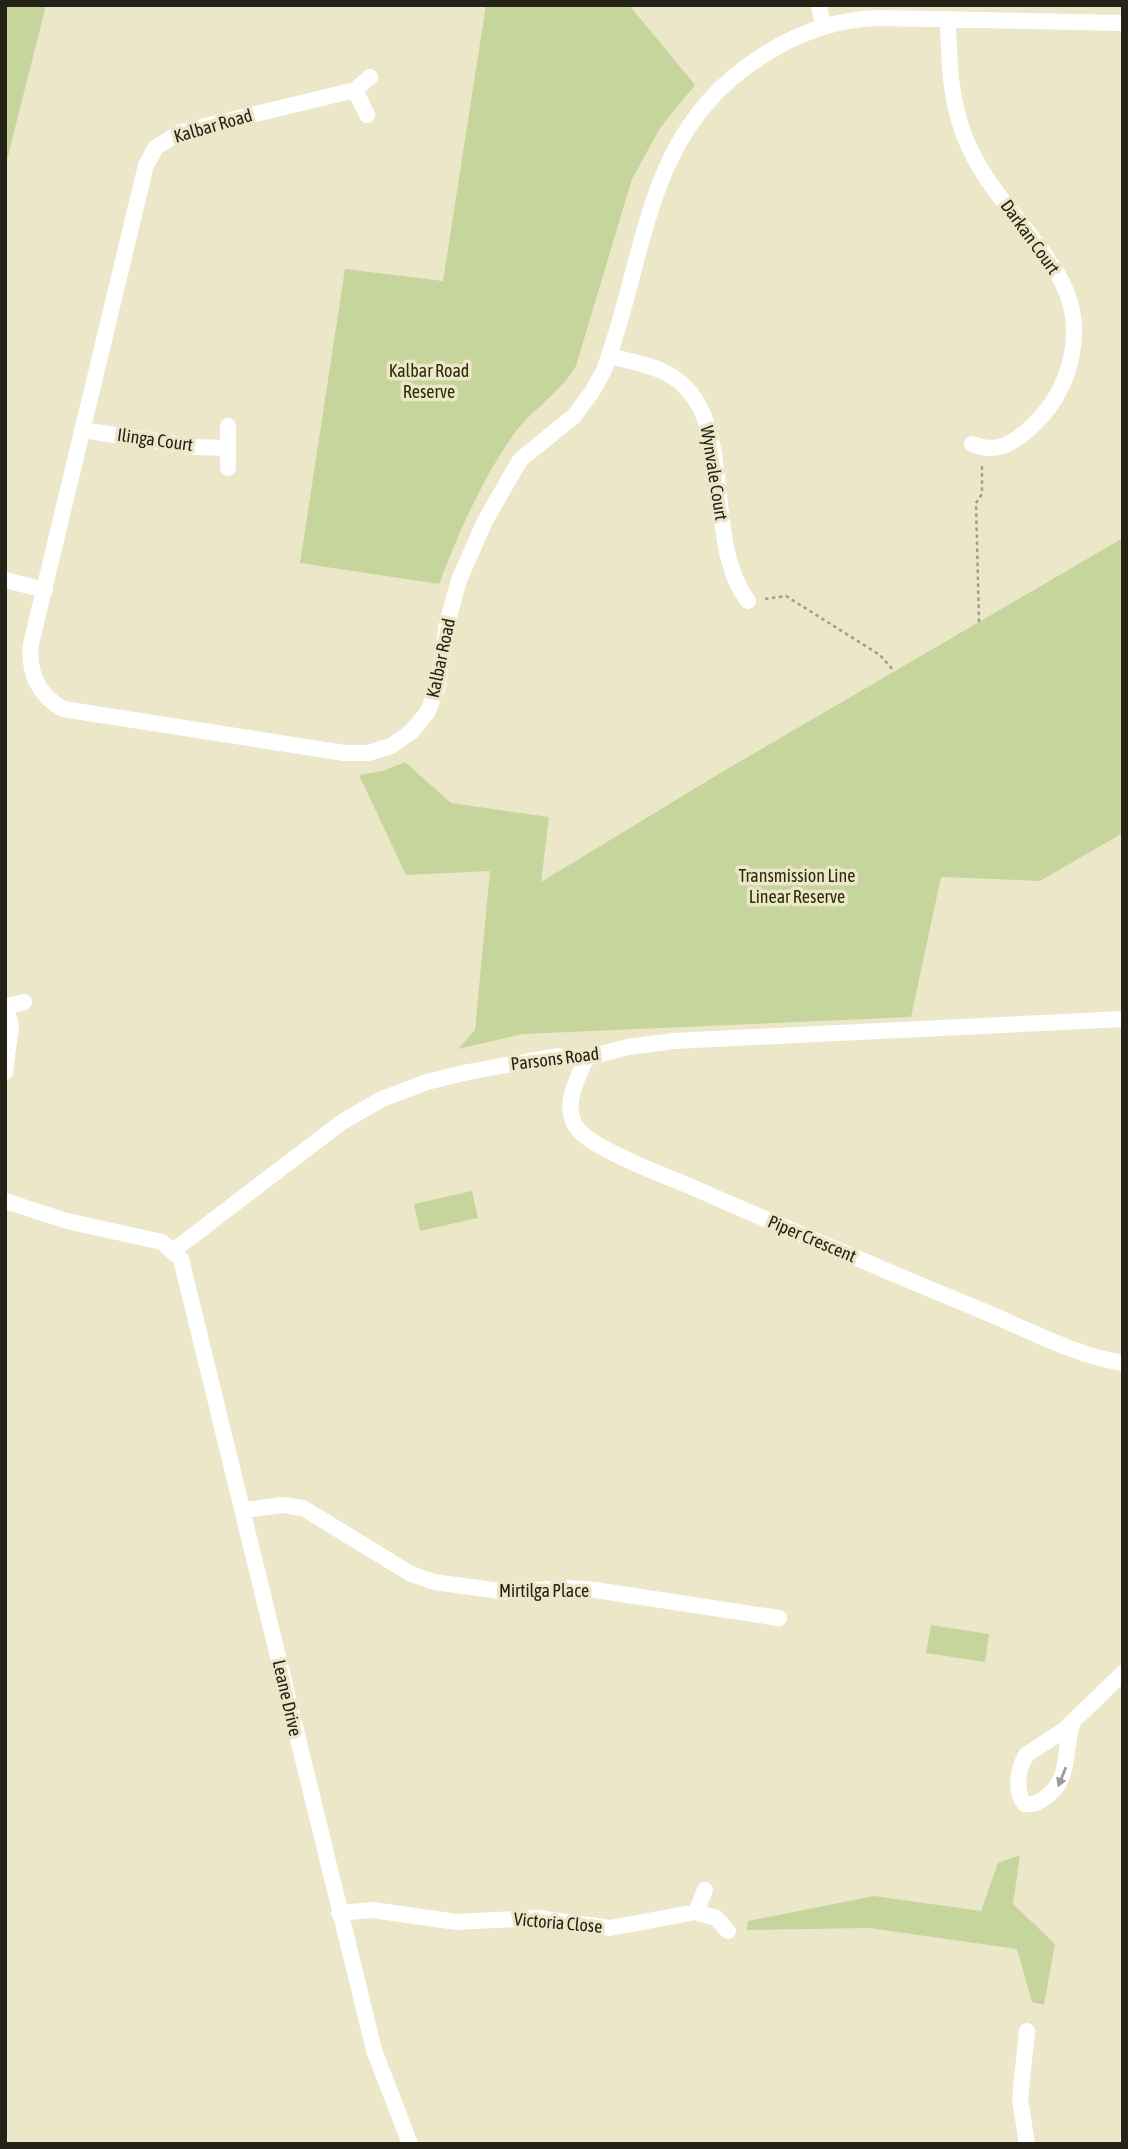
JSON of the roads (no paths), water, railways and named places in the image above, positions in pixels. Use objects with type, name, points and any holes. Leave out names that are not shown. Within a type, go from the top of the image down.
[{"type":"street","points":[[819,5],[823,26]]},
{"type":"street","name":"Kalbar Road","points":[[355,90],[181,132],[156,148],[143,174],[31,644],[31,666],[39,688],[63,709],[337,752],[368,753],[391,746],[420,723],[433,701],[452,602],[466,561],[485,521],[520,460],[584,404],[609,356],[665,166],[686,126],[716,92],[749,64],[788,41],[847,13],[948,19],[1123,23]]},
{"type":"street","name":"Darkan Court","points":[[948,19],[951,84],[966,141],[984,175],[1057,274],[1068,298],[1073,325],[1071,366],[1062,388],[1048,410],[1007,446],[990,449],[972,443]]},
{"type":"street","points":[[367,115],[355,90],[370,77]]},
{"type":"street","name":"Wynvale Court","points":[[609,356],[667,373],[685,385],[698,402],[708,426],[729,566],[748,601]]},
{"type":"street","points":[[228,426],[228,468]]},
{"type":"street","name":"Ilinga Court","points":[[82,430],[195,447],[228,448]]},
{"type":"street","points":[[5,580],[45,590]]},
{"type":"street","points":[[5,1072],[11,1025],[5,1007],[24,1002]]},
{"type":"street","name":"Parsons Road","points":[[174,1250],[342,1122],[382,1099],[427,1082],[468,1072],[557,1056],[586,1058],[628,1047],[693,1040],[1123,1019]]},
{"type":"street","name":"Piper Crescent","points":[[586,1058],[571,1096],[570,1110],[578,1129],[590,1139],[806,1237],[1073,1349],[1123,1363]]},
{"type":"street","points":[[5,1201],[94,1228],[162,1242],[174,1250]]},
{"type":"street","name":"Leane Drive","points":[[174,1250],[184,1266],[377,2060],[410,2144]]},
{"type":"street","name":"Mirtilga Place","points":[[244,1510],[284,1505],[303,1508],[411,1574],[447,1585],[508,1592],[587,1589],[779,1618]]},
{"type":"street","points":[[1074,1720],[1062,1781],[1039,1802],[1025,1804],[1020,1797],[1018,1785],[1026,1755],[1074,1720],[1123,1674]]},
{"type":"street","points":[[705,1890],[696,1912],[716,1918],[727,1931]]},
{"type":"street","name":"Victoria Close","points":[[340,1913],[363,1910],[457,1922],[537,1918],[610,1928],[696,1912]]},
{"type":"street","points":[[1027,2031],[1020,2099],[1027,2144]]},
{"type":"park label","name":"Kalbar Road Reserve","points":[[429,381]]},
{"type":"park label","name":"Transmission Line Linear Reserve","points":[[797,886]]}]
